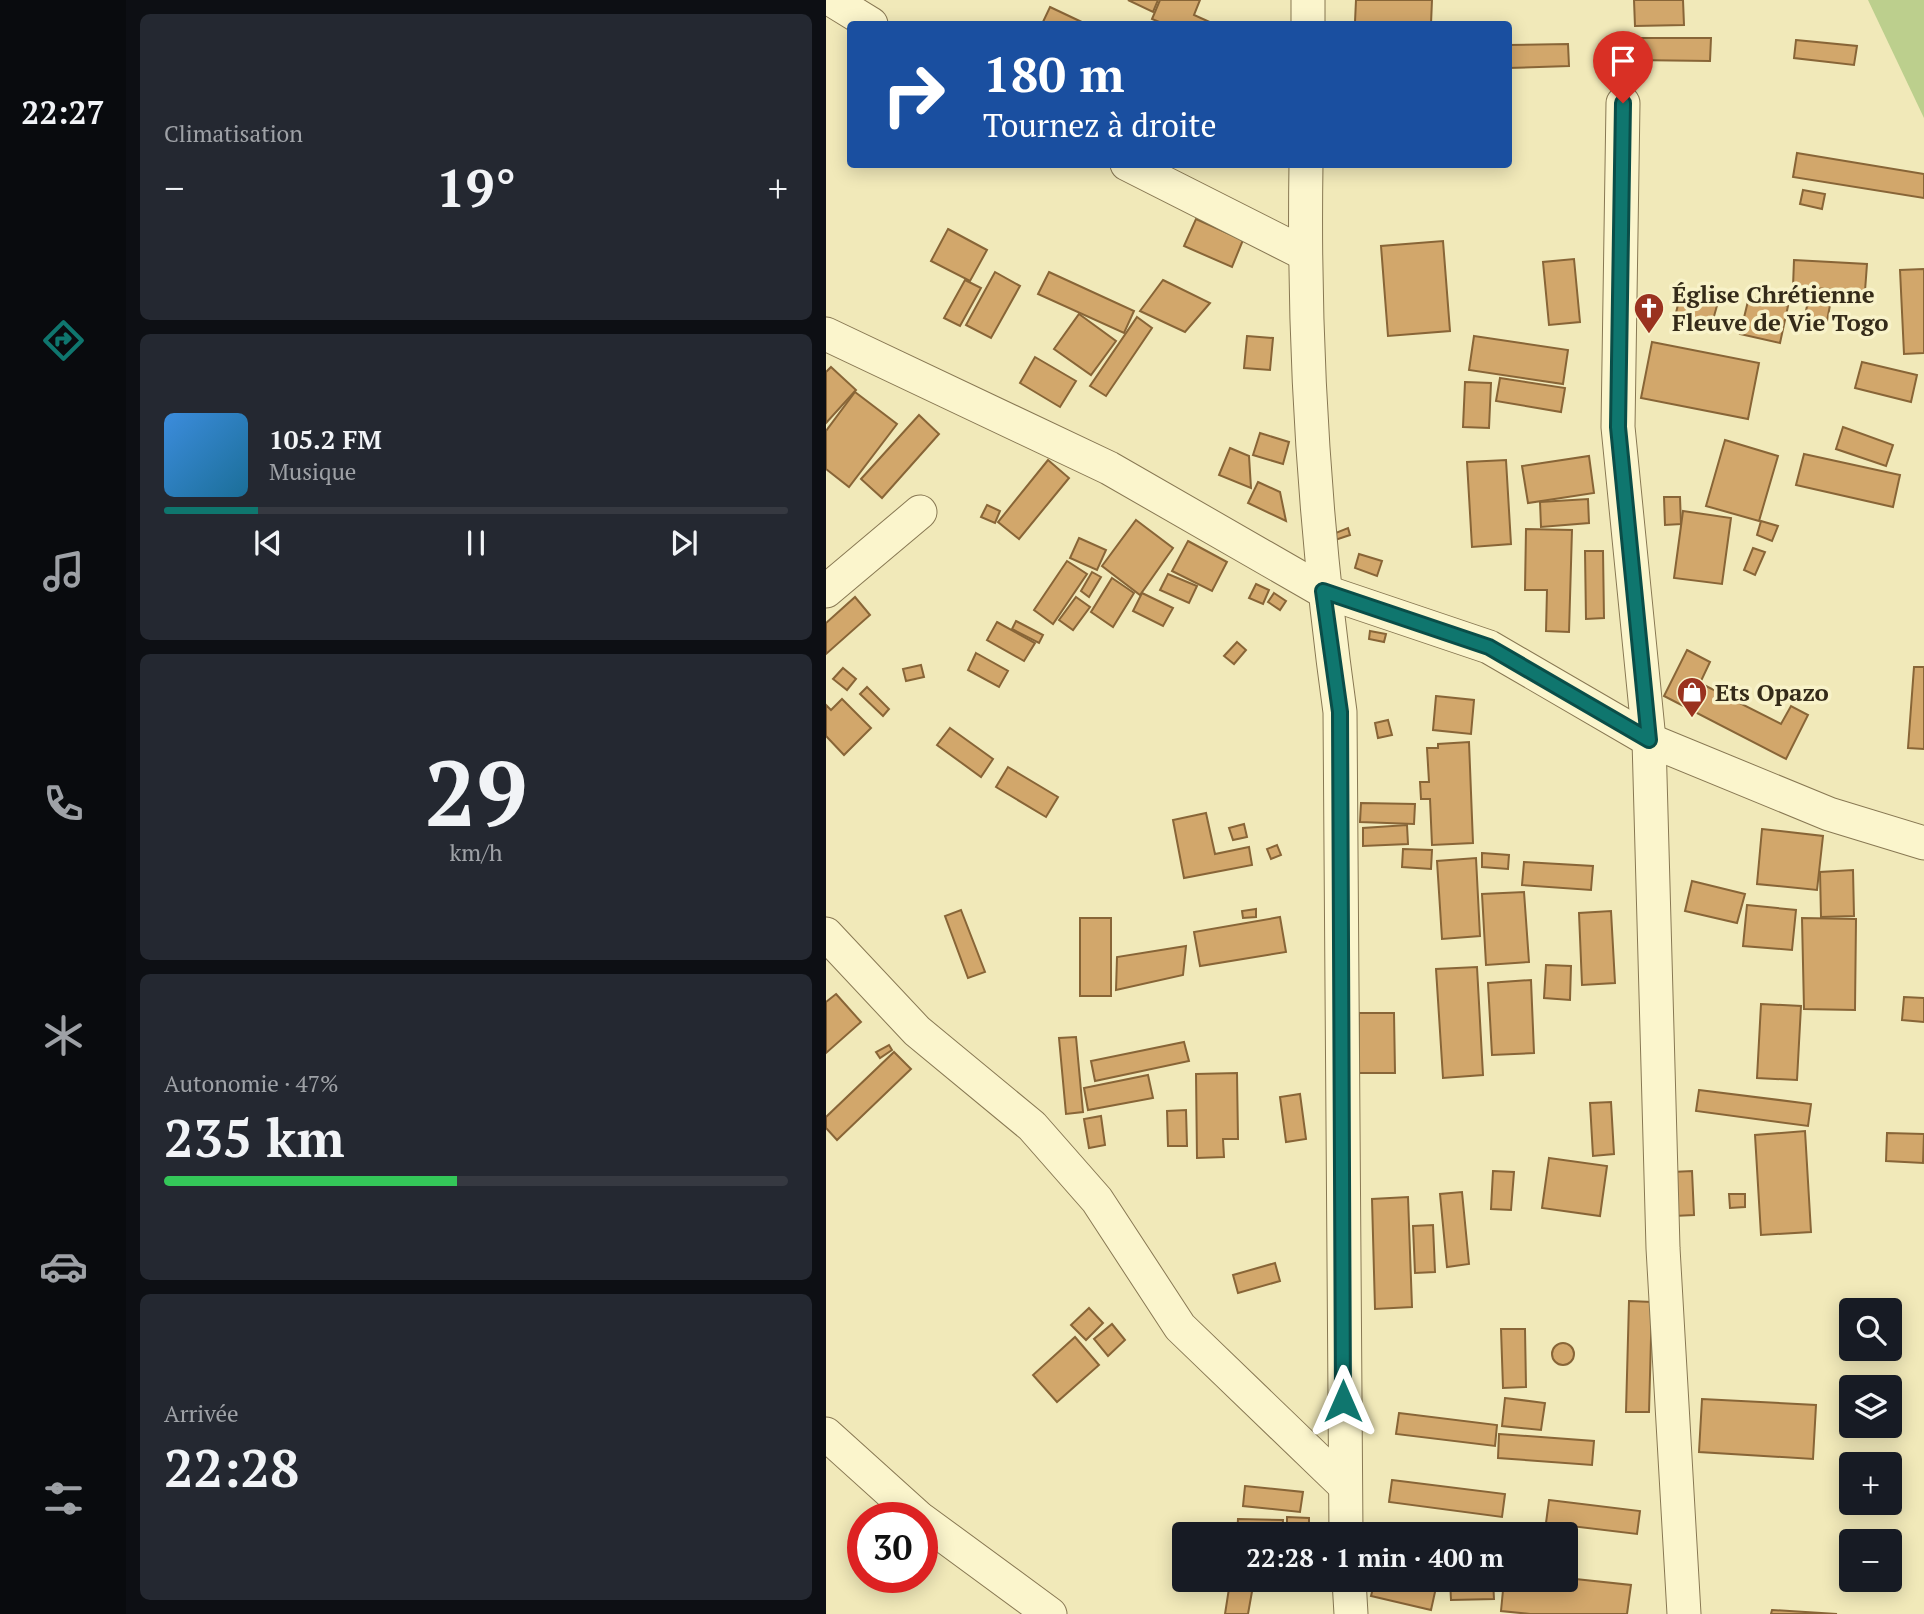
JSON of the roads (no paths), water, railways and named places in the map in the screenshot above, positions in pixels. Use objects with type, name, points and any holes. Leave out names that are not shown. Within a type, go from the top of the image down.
[{"type":"street","points":[[832,0],[865,21]]},
{"type":"street","points":[[1308,0],[1308,21]]},
{"type":"street","points":[[1623,103],[1618,427],[1649,740],[1663,1248],[1684,1614]]},
{"type":"street","points":[[1135,168],[1305,254]]},
{"type":"street","points":[[1306,168],[1305,254],[1323,591],[1340,712],[1345,1522]]},
{"type":"street","points":[[826,334],[1110,468],[1323,591],[1489,647],[1649,740],[1829,814],[1924,843]]},
{"type":"street","points":[[826,591],[920,512]]},
{"type":"street","points":[[826,934],[917,1031],[1032,1126],[1097,1200],[1180,1327],[1343,1484]]},
{"type":"street","points":[[826,1434],[901,1502]]},
{"type":"street","points":[[938,1532],[1050,1614]]},
{"type":"street","points":[[1349,1592],[1350,1614]]},
{"type":"place","name":"Église Chrétienne Fleuve de Vie Togo","points":[[1649,335]]},
{"type":"place","name":"Ets Opazo","points":[[1692,719]]}]
